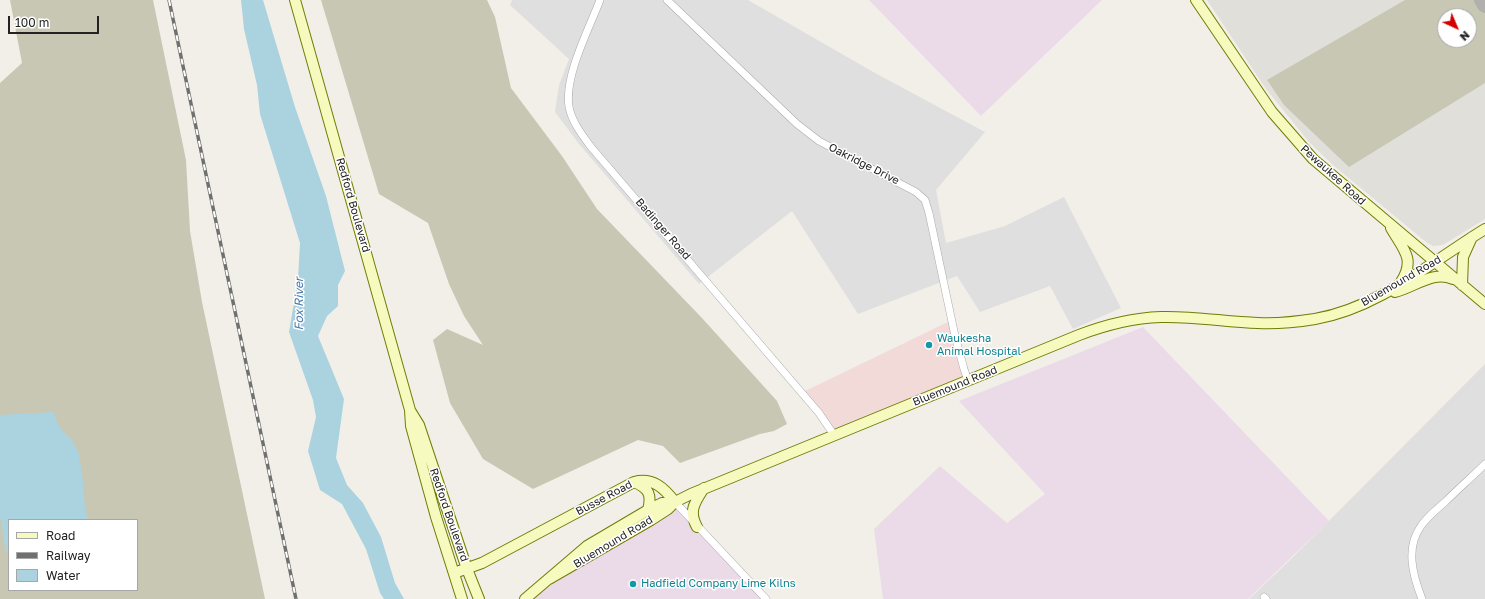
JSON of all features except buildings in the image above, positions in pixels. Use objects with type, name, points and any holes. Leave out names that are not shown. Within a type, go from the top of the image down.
[{"type":"main road","name":"Redford Boulevard","points":[[295,0],[410,410],[411,426],[436,518],[462,599]]},
{"type":"main road","name":"Pewaukee Road","points":[[1196,0],[1272,112],[1313,159],[1485,304]]},
{"type":"main road","points":[[1388,223],[1409,263],[1407,272],[1400,284]]},
{"type":"main road","name":"Bluemound Road","points":[[525,599],[587,546],[662,503],[675,502],[704,488],[968,381],[1079,334],[1116,323],[1165,317],[1256,323],[1290,322],[1316,319],[1363,304],[1383,294],[1485,229]]},
{"type":"main road","points":[[1383,294],[1397,291],[1434,276],[1445,276],[1461,283],[1463,257],[1472,237]]},
{"type":"main road","name":"Redford Boulevard","points":[[410,410],[419,425],[467,569],[479,599]]},
{"type":"main road","name":"Busse Road","points":[[454,573],[482,563],[634,482],[645,480],[656,483],[675,502]]},
{"type":"main road","points":[[634,482],[641,485],[647,491],[650,501],[648,510]]},
{"type":"main road","points":[[698,527],[693,519],[692,512],[694,505],[704,488]]},
{"type":"main road","name":"Bluemound Road","points":[[550,579],[668,510],[675,502]]},
{"type":"street","name":"Badinger Road","points":[[600,0],[572,75],[568,101],[574,123],[581,134],[819,413],[834,435]]},
{"type":"street","name":"Oakridge Drive","points":[[668,0],[797,124],[813,137],[907,186],[923,197],[927,204],[955,336],[968,381]]},
{"type":"street","points":[[1422,599],[1413,571],[1412,557],[1414,539],[1421,526],[1428,518],[1485,464]]},
{"type":"street","name":"Busse Road","points":[[675,502],[766,599]]},
{"type":"shaded area","points":[[10,0],[153,0],[186,160],[190,231],[202,302],[265,599],[0,599],[0,83],[22,63]]},
{"type":"shaded area","points":[[321,0],[487,0],[495,17],[511,88],[562,156],[597,209],[702,318],[777,401],[787,424],[774,431],[760,434],[680,463],[663,446],[638,440],[533,489],[483,459],[450,403],[433,340],[447,329],[483,345],[464,316],[449,284],[428,223],[379,194]]},
{"type":"shaded area","points":[[512,0],[748,0],[875,73],[985,132],[936,190],[946,243],[1005,226],[1064,197],[1121,308],[1073,329],[1050,286],[980,312],[957,276],[858,314],[792,211],[699,284],[579,144],[555,112],[559,85],[569,59],[510,5]]},
{"type":"shaded area","points":[[869,0],[1102,0],[981,116]]},
{"type":"shaded area","points":[[1207,0],[1485,0],[1485,219],[1443,245],[1433,246],[1426,242],[1333,165],[1310,143],[1266,89]]},
{"type":"shaded area","points":[[1405,0],[1485,0],[1485,83],[1349,167],[1284,105],[1267,80]]},
{"type":"shaded area","points":[[952,320],[968,381],[834,435],[801,393]]},
{"type":"shaded area","points":[[1143,327],[1329,521],[1248,599],[883,599],[874,529],[940,466],[1007,523],[1045,494],[959,401]]},
{"type":"shaded area","points":[[1485,364],[1485,599],[1249,599],[1290,560]]},
{"type":"shaded area","points":[[675,502],[766,599],[525,599]]},
{"type":"water","name":"Fox River","points":[[241,0],[263,0],[295,107],[326,196],[345,271],[338,285],[338,306],[327,316],[318,336],[344,399],[336,458],[347,485],[363,503],[381,537],[395,583],[404,599],[384,599],[380,593],[366,549],[342,504],[320,490],[308,451],[316,417],[313,400],[289,332],[298,279],[300,243],[260,114],[257,85],[244,29]]},
{"type":"water","points":[[54,412],[61,429],[71,439],[78,451],[88,519],[8,519],[8,551],[6,552],[0,517],[0,415]]},
{"type":"taxiway","points":[[1482,0],[1485,5]]},
{"type":"railway","points":[[169,0],[296,599]]},
{"type":"place","name":"Waukesha Animal Hospital","points":[[929,345]]},
{"type":"place","name":"Hadfield Company Lime Kilns","points":[[633,584]]}]
